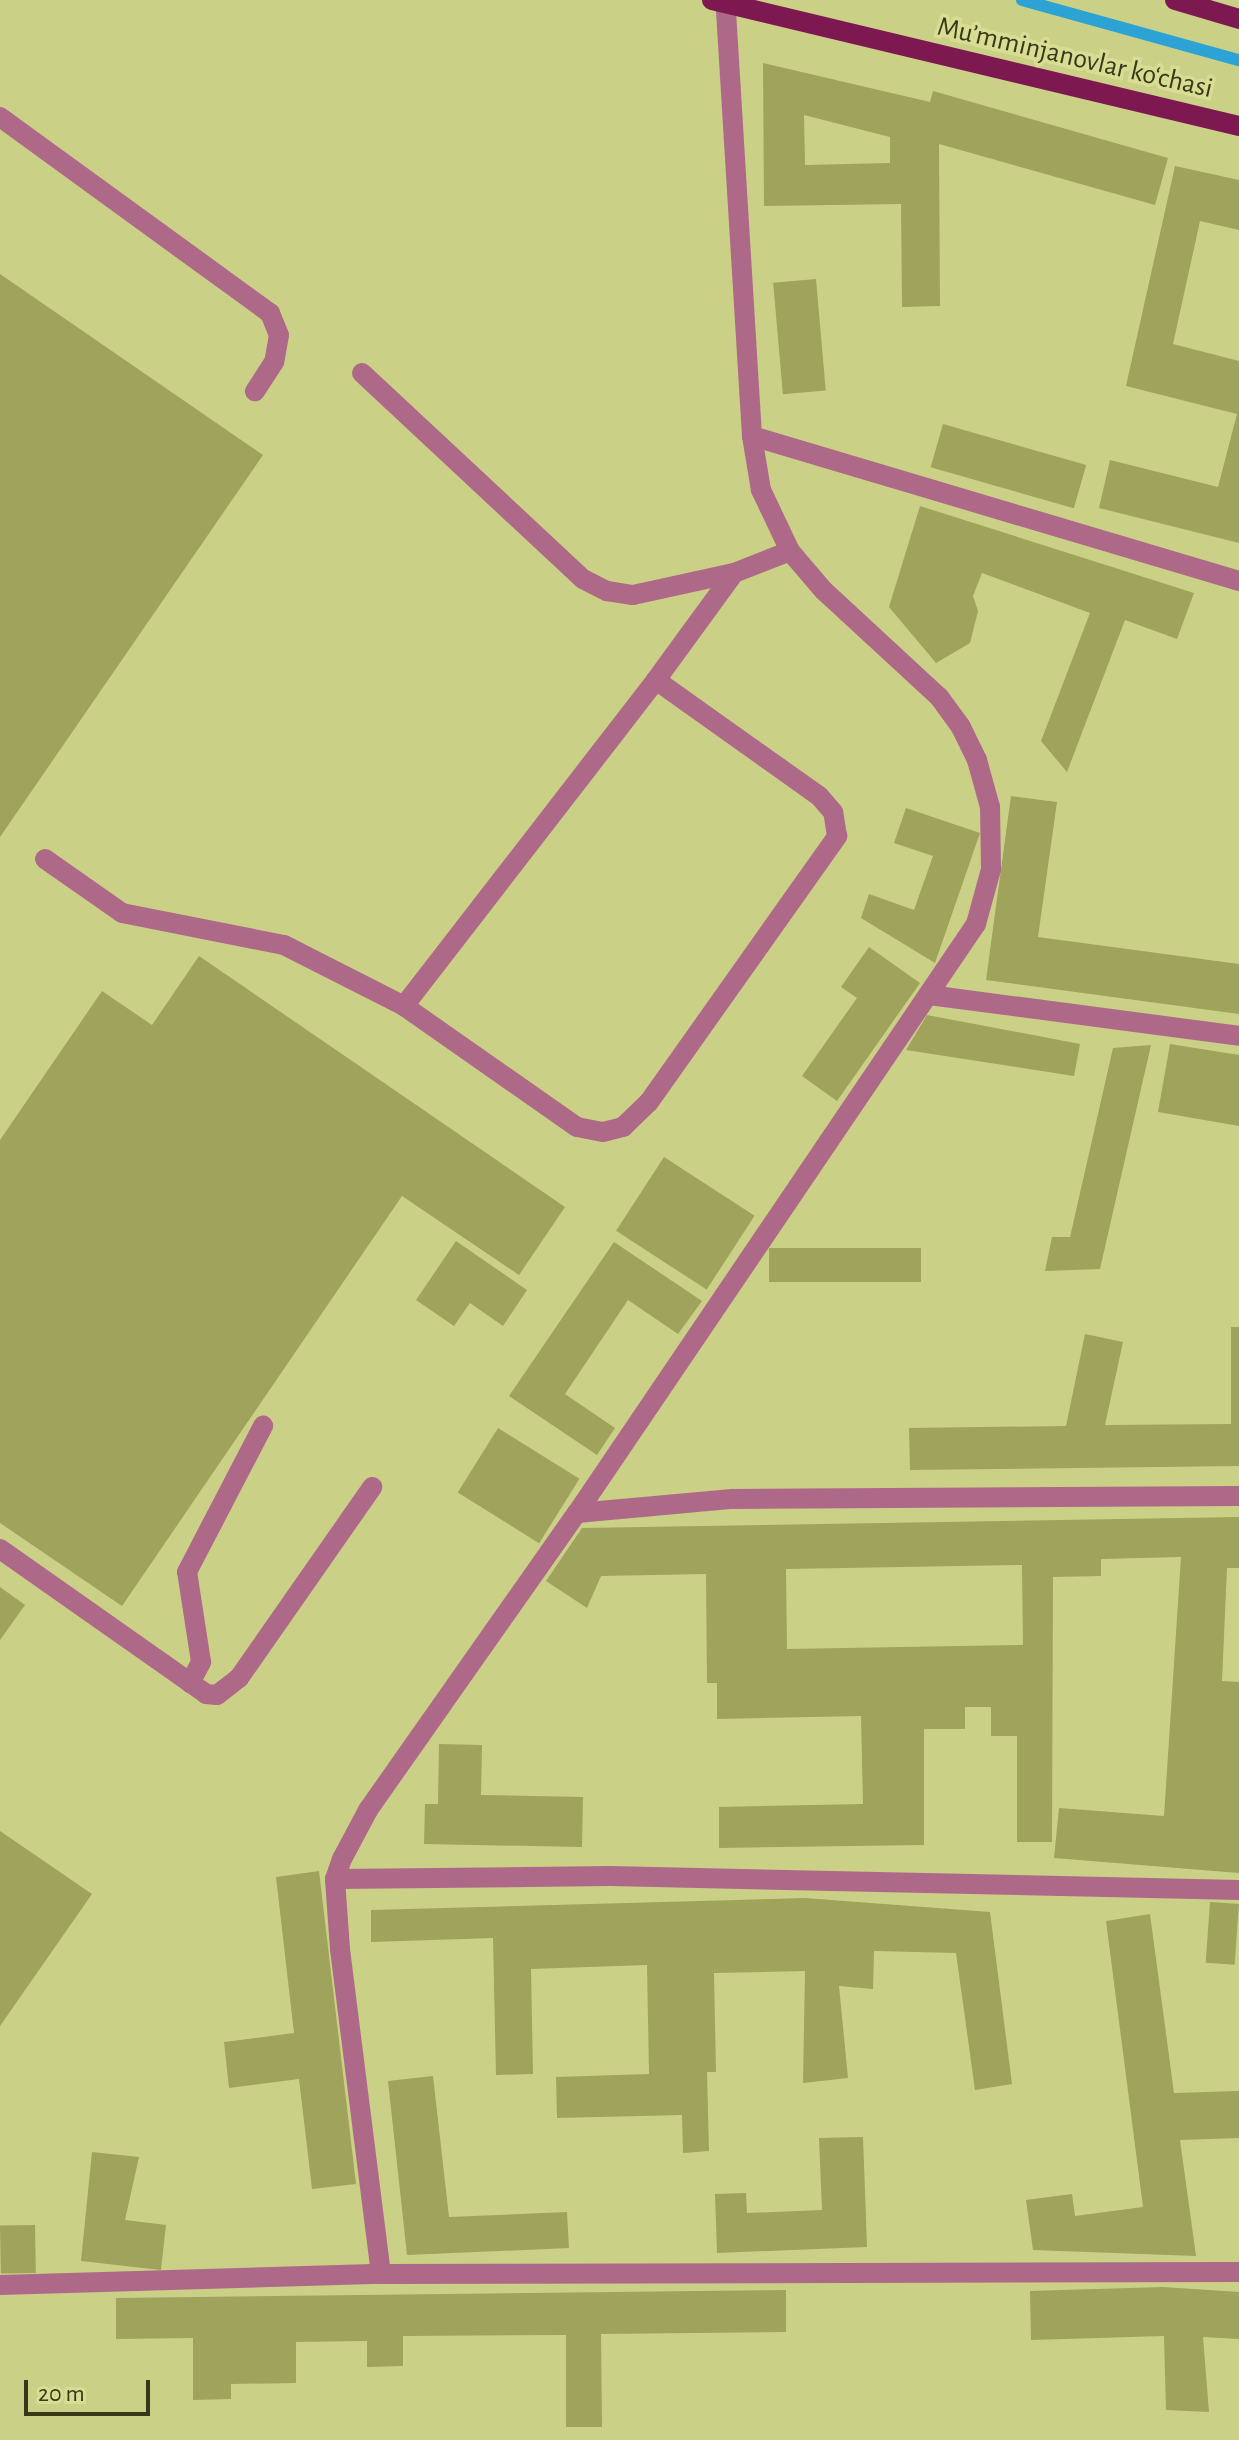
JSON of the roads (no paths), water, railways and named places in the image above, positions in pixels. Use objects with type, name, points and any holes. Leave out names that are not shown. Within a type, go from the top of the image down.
[{"type":"main road","points":[[1175,0],[1220,7],[1239,19]]},
{"type":"main road","name":"Mu’mminjanovlar ko‘chasi","points":[[719,2],[1239,126]]},
{"type":"street","points":[[381,2274],[335,1879],[368,1810],[577,1513],[976,924],[991,869],[990,807],[977,760],[939,697],[824,591],[790,551],[761,490],[752,436],[719,2]]},
{"type":"street","points":[[0,117],[270,313],[279,335],[274,362],[255,391]]},
{"type":"street","points":[[362,373],[583,579],[633,595],[734,573],[790,551]]},
{"type":"street","points":[[752,436],[1239,581]]},
{"type":"street","points":[[404,1006],[656,680],[734,573]]},
{"type":"street","points":[[45,859],[122,913],[284,945],[404,1006],[577,1127],[603,1132],[623,1127],[649,1102],[837,836],[833,812],[819,796],[656,680]]},
{"type":"street","points":[[929,995],[1239,1036]]},
{"type":"street","points":[[190,1683],[201,1662],[187,1572],[263,1426]]},
{"type":"street","points":[[0,1549],[206,1694],[229,1690],[372,1487]]},
{"type":"street","points":[[577,1513],[732,1499],[1239,1496]]},
{"type":"street","points":[[335,1879],[610,1876],[1239,1890]]},
{"type":"street","points":[[0,2285],[381,2274],[1239,2272]]},
{"type":"waterway","points":[[1022,0],[1239,60]]}]
